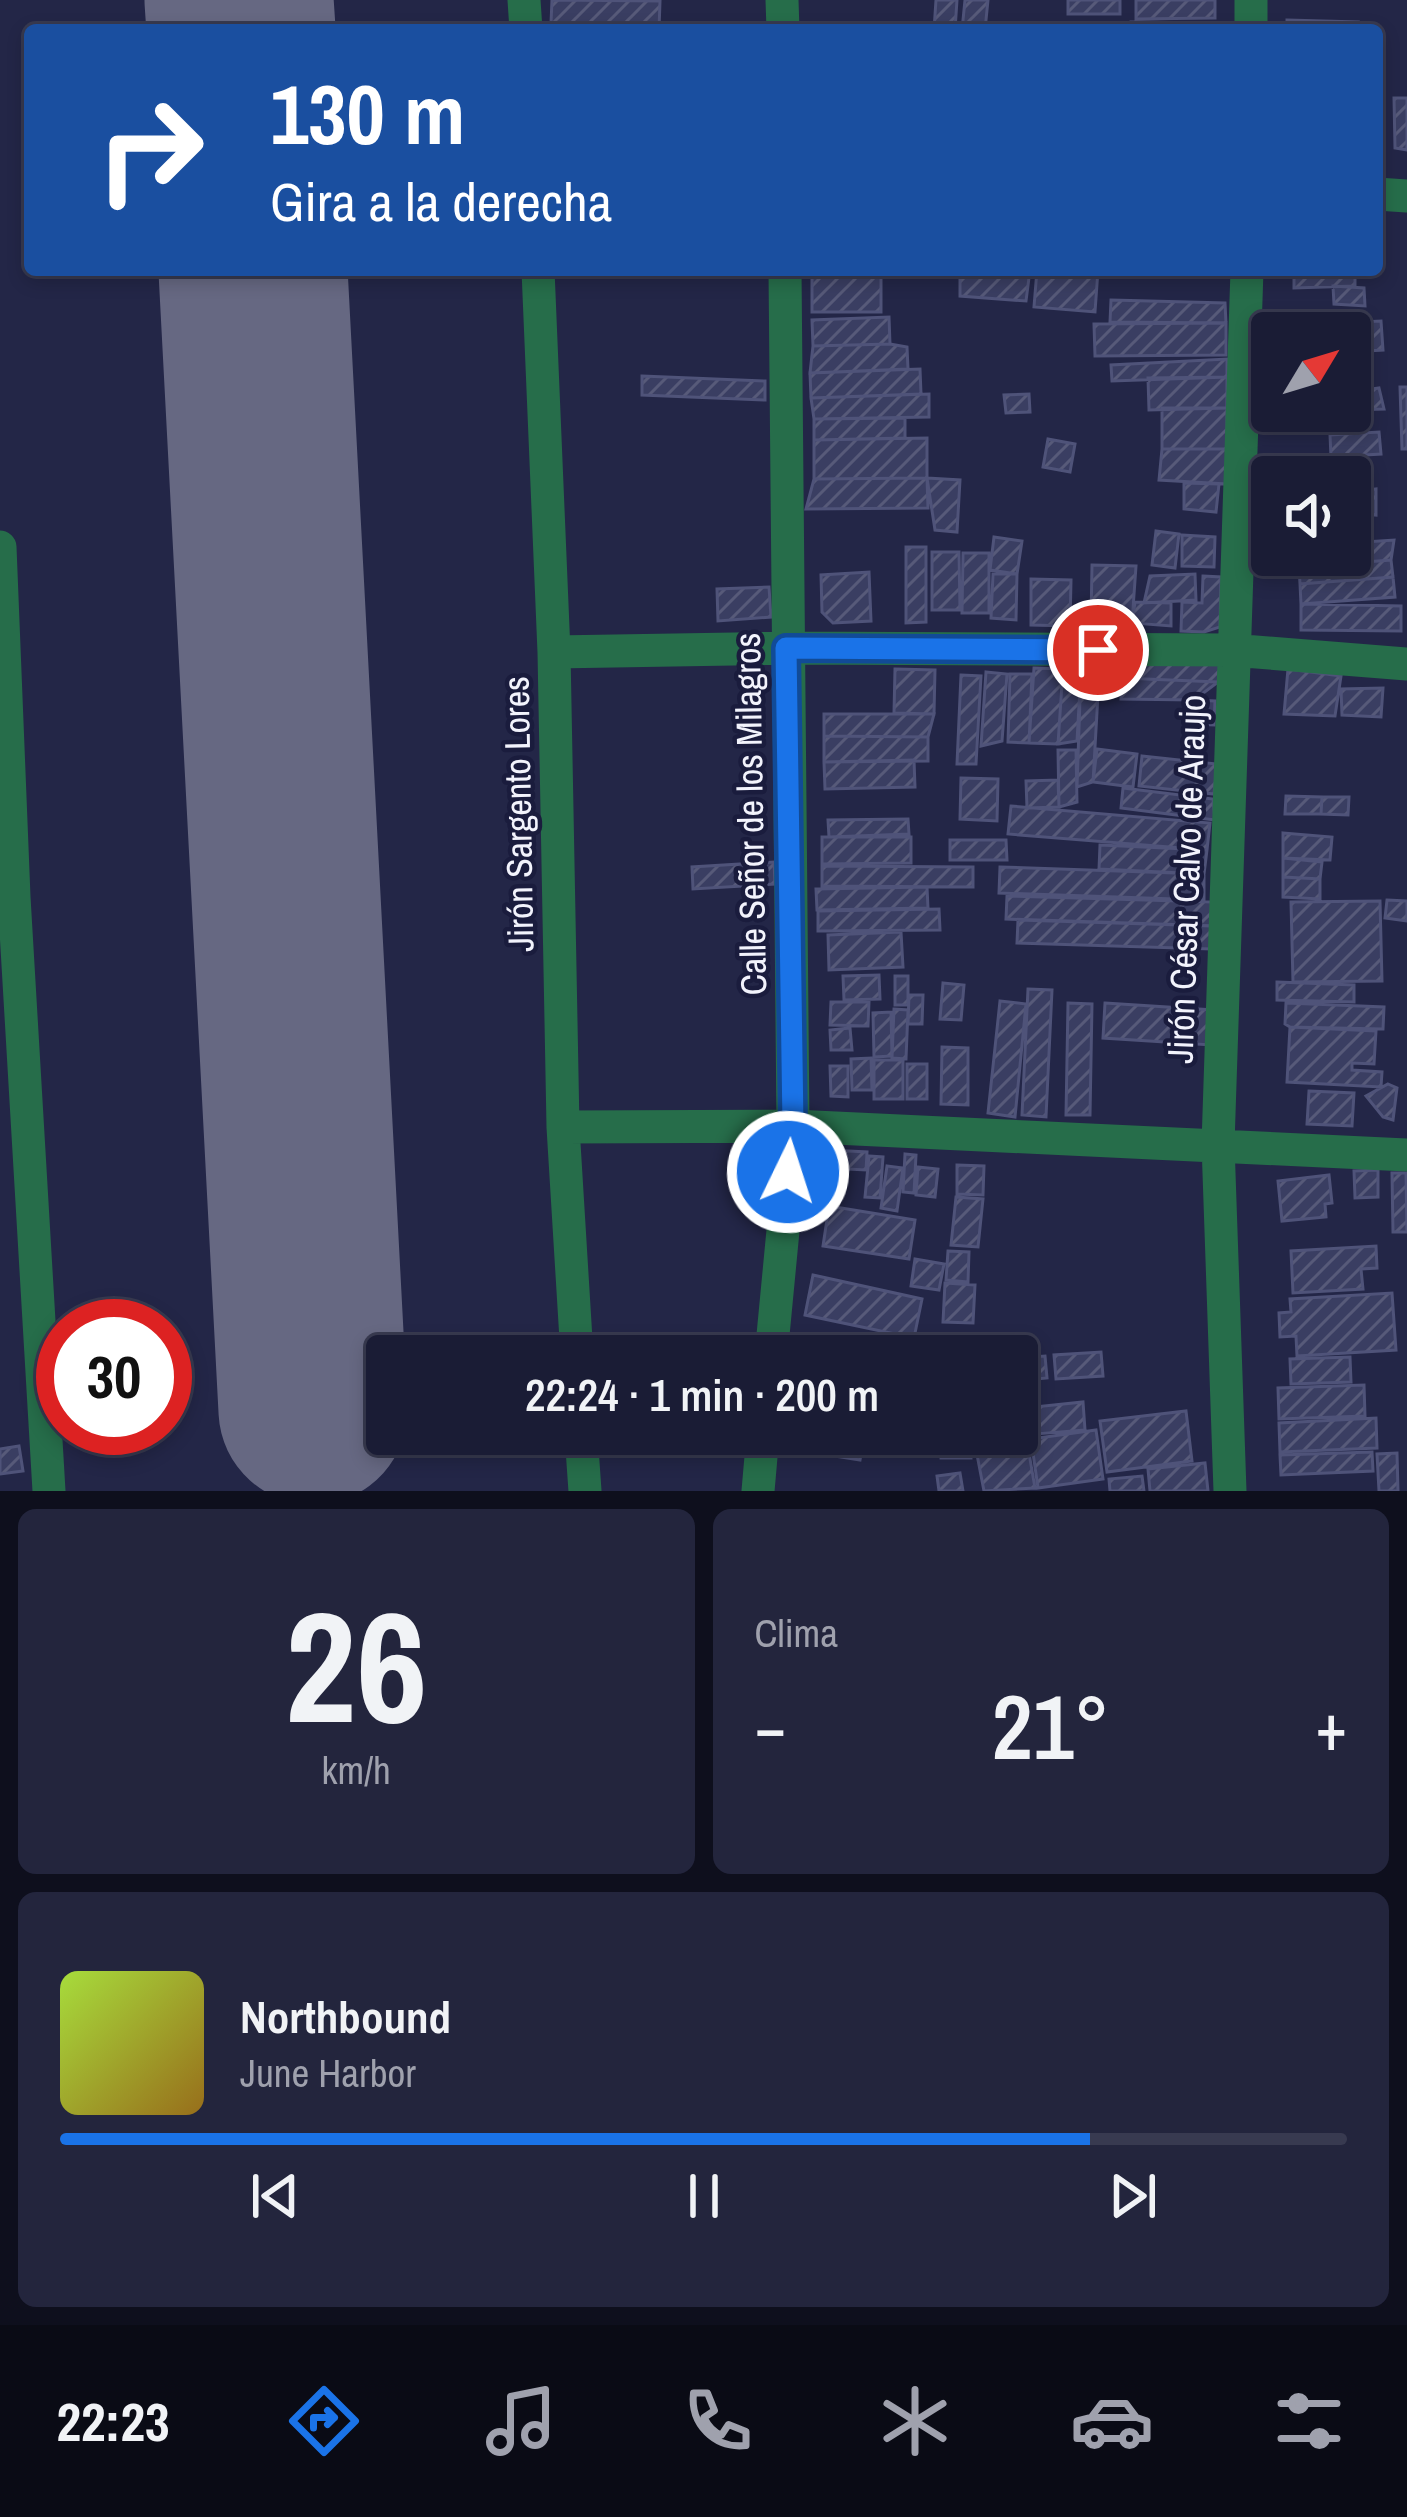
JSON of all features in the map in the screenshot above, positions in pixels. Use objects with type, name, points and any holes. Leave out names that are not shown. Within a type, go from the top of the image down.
[{"type":"street","name":"Jirón Sargento Lores","points":[[538,276],[554,652],[563,1127],[576,1335]]},
{"type":"street","name":"Calle Señor de los Milagros","points":[[773,1335],[793,1126],[785,276]]},
{"type":"street","name":"Jirón César Calvo de Araujo","points":[[1230,1491],[1218,1144],[1247,276]]},
{"type":"street","points":[[0,548],[7,898],[50,1491]]},
{"type":"street","points":[[554,652],[1231,650],[1407,664]]},
{"type":"street","points":[[563,1127],[793,1126],[1407,1155]]},
{"type":"street","points":[[582,1455],[585,1491]]},
{"type":"street","points":[[758,1491],[761,1455]]},
{"type":"building","points":[[552,0],[660,1],[659,24],[551,23]]},
{"type":"building","points":[[936,0],[957,0],[955,24],[934,24]]},
{"type":"building","points":[[965,0],[988,0],[986,24],[963,24]]},
{"type":"building","points":[[1068,0],[1120,0],[1120,14],[1068,14]]},
{"type":"building","points":[[1136,0],[1215,0],[1215,18],[1136,19]]},
{"type":"building","points":[[1287,20],[1358,22],[1358,24],[1287,24]]},
{"type":"building","points":[[1131,22],[1210,23],[1210,24]]},
{"type":"building","points":[[1394,98],[1407,98],[1407,150],[1395,148]]},
{"type":"building","points":[[812,276],[881,276],[881,312],[812,312]]},
{"type":"building","points":[[960,276],[1029,276],[1026,301],[960,296]]},
{"type":"building","points":[[1037,276],[1098,276],[1095,312],[1034,307]]},
{"type":"building","points":[[1294,276],[1355,276],[1355,286],[1294,288]]},
{"type":"building","points":[[1333,286],[1364,288],[1365,306],[1334,304]]},
{"type":"building","points":[[1111,300],[1225,303],[1226,323],[1110,322]]},
{"type":"building","points":[[889,317],[890,344],[813,346],[812,320]]},
{"type":"building","points":[[1371,321],[1381,321],[1383,350],[1371,351]]},
{"type":"building","points":[[1226,323],[1226,355],[1095,356],[1094,324]]},
{"type":"building","points":[[813,346],[907,347],[908,369],[810,373]]},
{"type":"building","points":[[1227,359],[1227,377],[1112,381],[1111,365]]},
{"type":"building","points":[[920,369],[921,394],[811,398],[810,373]]},
{"type":"building","points":[[642,376],[765,381],[765,400],[642,395]]},
{"type":"building","points":[[1227,377],[1227,408],[1149,410],[1148,378]]},
{"type":"building","points":[[1400,387],[1407,387],[1407,449],[1402,449]]},
{"type":"building","points":[[1379,388],[1384,409],[1371,409],[1371,389]]},
{"type":"building","points":[[929,394],[929,417],[814,419],[811,398]]},
{"type":"building","points":[[1029,394],[1030,412],[1006,413],[1004,395]]},
{"type":"building","points":[[1162,408],[1227,408],[1227,449],[1162,449]]},
{"type":"building","points":[[905,418],[905,438],[814,440],[814,419]]},
{"type":"building","points":[[1379,432],[1381,454],[1331,456],[1330,435]]},
{"type":"building","points":[[927,438],[927,478],[814,479],[814,440]]},
{"type":"building","points":[[1048,439],[1075,444],[1070,472],[1043,467]]},
{"type":"building","points":[[1162,449],[1227,449],[1227,484],[1159,480]]},
{"type":"building","points":[[927,478],[928,508],[806,509],[814,479]]},
{"type":"building","points":[[927,478],[960,480],[957,532],[935,530]]},
{"type":"building","points":[[1184,483],[1219,484],[1216,512],[1184,509]]},
{"type":"building","points":[[1376,489],[1376,515],[1371,515],[1371,490]]},
{"type":"building","points":[[1156,531],[1179,534],[1175,568],[1152,565]]},
{"type":"building","points":[[1182,535],[1215,537],[1214,567],[1182,566]]},
{"type":"building","points":[[994,537],[1022,541],[1017,574],[990,570]]},
{"type":"building","points":[[1394,540],[1391,560],[1371,562],[1371,542]]},
{"type":"building","points":[[906,547],[926,547],[926,622],[906,623]]},
{"type":"building","points":[[932,552],[959,552],[960,610],[932,610]]},
{"type":"building","points":[[963,553],[989,553],[989,613],[962,613]]},
{"type":"building","points":[[1391,560],[1393,577],[1300,584],[1300,576],[1371,576],[1371,562]]},
{"type":"building","points":[[1092,565],[1136,566],[1132,623],[1091,621]]},
{"type":"building","points":[[869,572],[871,621],[833,623],[822,612],[821,575]]},
{"type":"building","points":[[993,574],[1017,574],[1016,620],[991,618]]},
{"type":"building","points":[[1195,574],[1196,600],[1144,603],[1150,576]]},
{"type":"building","points":[[1203,576],[1221,577],[1220,627],[1181,631],[1182,602],[1202,603]]},
{"type":"building","points":[[1393,577],[1395,597],[1301,604],[1300,584]]},
{"type":"building","points":[[1031,579],[1071,580],[1070,626],[1031,625]]},
{"type":"building","points":[[769,587],[771,617],[718,621],[717,589]]},
{"type":"building","points":[[1135,602],[1171,603],[1171,626],[1132,623]]},
{"type":"building","points":[[1301,604],[1401,606],[1401,631],[1301,630]]},
{"type":"building","points":[[1125,655],[1222,655],[1218,682],[1122,678]]},
{"type":"building","points":[[1034,668],[1063,669],[1058,744],[1029,743]]},
{"type":"building","points":[[895,669],[935,670],[934,714],[894,713]]},
{"type":"building","points":[[1063,669],[1081,670],[1077,741],[1058,744]]},
{"type":"building","points":[[1288,669],[1341,676],[1335,716],[1284,714]]},
{"type":"building","points":[[1081,670],[1099,677],[1093,782],[1077,787]]},
{"type":"building","points":[[986,672],[1007,674],[1002,741],[981,746]]},
{"type":"building","points":[[1010,674],[1032,674],[1029,743],[1008,742]]},
{"type":"building","points":[[961,675],[981,676],[976,764],[957,764]]},
{"type":"building","points":[[1122,678],[1218,682],[1194,700],[1121,699]]},
{"type":"building","points":[[1383,688],[1381,717],[1342,715],[1341,689]]},
{"type":"building","points":[[1194,700],[1215,701],[1214,725],[1192,724]]},
{"type":"building","points":[[824,714],[934,714],[928,737],[824,736]]},
{"type":"building","points":[[824,736],[928,737],[928,761],[824,762]]},
{"type":"building","points":[[1097,749],[1137,754],[1133,787],[1093,782]]},
{"type":"building","points":[[1058,750],[1076,750],[1077,802],[1059,807]]},
{"type":"building","points":[[1142,756],[1217,764],[1214,794],[1139,786]]},
{"type":"building","points":[[914,760],[915,787],[825,789],[824,762]]},
{"type":"building","points":[[961,778],[998,779],[997,821],[960,819]]},
{"type":"building","points":[[1058,780],[1059,807],[1027,808],[1026,781]]},
{"type":"building","points":[[1123,788],[1213,799],[1215,820],[1121,808]]},
{"type":"building","points":[[1286,796],[1322,797],[1321,814],[1285,814]]},
{"type":"building","points":[[1322,797],[1349,797],[1348,815],[1321,814]]},
{"type":"building","points":[[1011,806],[1210,823],[1207,850],[1008,834]]},
{"type":"building","points":[[908,819],[909,834],[829,837],[828,820]]},
{"type":"building","points":[[1283,833],[1332,837],[1330,860],[1283,858]]},
{"type":"building","points":[[822,837],[911,837],[911,863],[822,864]]},
{"type":"building","points":[[950,840],[1006,840],[1007,860],[950,860]]},
{"type":"building","points":[[1100,845],[1207,850],[1204,874],[1099,869]]},
{"type":"building","points":[[1283,858],[1322,862],[1320,879],[1283,877]]},
{"type":"building","points":[[774,862],[775,884],[693,889],[692,867]]},
{"type":"building","points":[[822,866],[973,867],[973,887],[822,886]]},
{"type":"building","points":[[1000,867],[1204,874],[1204,900],[999,893]]},
{"type":"building","points":[[1283,877],[1320,879],[1320,899],[1283,897]]},
{"type":"building","points":[[927,887],[928,908],[817,910],[816,889]]},
{"type":"building","points":[[1007,896],[1213,902],[1218,926],[1006,919]]},
{"type":"building","points":[[1387,900],[1407,901],[1407,921],[1385,918]]},
{"type":"building","points":[[1380,901],[1382,981],[1293,982],[1291,902]]},
{"type":"building","points":[[939,909],[940,930],[818,931],[818,911]]},
{"type":"building","points":[[1018,920],[1212,926],[1211,949],[1017,943]]},
{"type":"building","points":[[901,932],[903,967],[829,970],[828,935]]},
{"type":"building","points":[[879,975],[880,999],[844,1000],[843,976]]},
{"type":"building","points":[[895,976],[908,976],[908,1005],[895,1005]]},
{"type":"building","points":[[1277,982],[1354,985],[1354,1002],[1277,1000]]},
{"type":"building","points":[[943,983],[964,985],[961,1020],[940,1019]]},
{"type":"building","points":[[1028,989],[1052,990],[1046,1117],[1022,1115]]},
{"type":"building","points":[[909,995],[923,995],[922,1024],[908,1024]]},
{"type":"building","points":[[1000,1001],[1026,1004],[1015,1117],[988,1113]]},
{"type":"building","points":[[831,1002],[869,1002],[868,1026],[830,1025]]},
{"type":"building","points":[[1068,1003],[1092,1004],[1090,1115],[1066,1115]]},
{"type":"building","points":[[1105,1003],[1213,1010],[1211,1045],[1103,1038]]},
{"type":"building","points":[[1286,1003],[1384,1007],[1383,1029],[1290,1027],[1285,1024]]},
{"type":"building","points":[[894,1009],[908,1010],[906,1059],[892,1058]]},
{"type":"building","points":[[891,1012],[892,1056],[874,1057],[873,1013]]},
{"type":"building","points":[[1290,1027],[1376,1031],[1374,1064],[1352,1063],[1352,1070],[1382,1072],[1381,1087],[1287,1082]]},
{"type":"building","points":[[850,1028],[852,1050],[831,1050],[830,1030]]},
{"type":"building","points":[[942,1047],[968,1048],[968,1105],[941,1104]]},
{"type":"building","points":[[871,1058],[872,1090],[852,1090],[851,1059]]},
{"type":"building","points":[[874,1060],[903,1060],[903,1099],[874,1099]]},
{"type":"building","points":[[907,1064],[927,1064],[927,1099],[907,1099]]},
{"type":"building","points":[[830,1066],[848,1066],[848,1097],[831,1096]]},
{"type":"building","points":[[1388,1084],[1397,1088],[1393,1120],[1383,1117],[1366,1096]]},
{"type":"building","points":[[1309,1091],[1354,1093],[1352,1126],[1307,1124]]},
{"type":"building","points":[[829,1150],[867,1152],[866,1170],[828,1168]]},
{"type":"building","points":[[905,1154],[916,1155],[914,1193],[903,1192]]},
{"type":"building","points":[[869,1156],[883,1157],[880,1198],[865,1197]]},
{"type":"building","points":[[957,1165],[984,1166],[983,1195],[957,1194]]},
{"type":"building","points":[[887,1166],[903,1168],[897,1211],[881,1208]]},
{"type":"building","points":[[918,1167],[938,1169],[935,1197],[916,1195]]},
{"type":"building","points":[[1378,1170],[1378,1197],[1355,1198],[1354,1171]]},
{"type":"building","points":[[1392,1173],[1406,1173],[1407,1232],[1393,1232]]},
{"type":"building","points":[[1329,1175],[1332,1203],[1325,1204],[1326,1217],[1282,1221],[1278,1181]]},
{"type":"building","points":[[956,1197],[983,1199],[978,1247],[951,1245]]},
{"type":"building","points":[[829,1206],[915,1220],[909,1259],[823,1246]]},
{"type":"building","points":[[1376,1246],[1377,1268],[1361,1269],[1363,1289],[1293,1293],[1291,1251]]},
{"type":"building","points":[[948,1251],[969,1252],[968,1282],[946,1280]]},
{"type":"building","points":[[915,1259],[944,1264],[939,1290],[911,1286]]},
{"type":"building","points":[[813,1275],[922,1299],[915,1335],[805,1315]]},
{"type":"building","points":[[945,1283],[975,1285],[973,1323],[943,1322]]},
{"type":"building","points":[[1392,1293],[1396,1350],[1297,1356],[1296,1336],[1280,1337],[1279,1313],[1291,1312],[1290,1299]]},
{"type":"building","points":[[1101,1352],[1103,1376],[1056,1379],[1054,1355]]},
{"type":"building","points":[[1038,1356],[1045,1356],[1047,1378],[1038,1379]]},
{"type":"building","points":[[1350,1357],[1351,1382],[1291,1384],[1290,1359]]},
{"type":"building","points":[[1364,1385],[1365,1416],[1279,1419],[1278,1388]]},
{"type":"building","points":[[1083,1402],[1085,1430],[1038,1434],[1038,1407]]},
{"type":"building","points":[[1186,1411],[1192,1461],[1107,1472],[1100,1421]]},
{"type":"building","points":[[1376,1418],[1377,1448],[1280,1452],[1279,1423]]},
{"type":"building","points":[[1096,1430],[1103,1479],[1038,1488],[1033,1455],[1038,1455],[1038,1438]]},
{"type":"building","points":[[19,1446],[23,1471],[0,1474],[0,1449]]},
{"type":"building","points":[[1372,1452],[1373,1471],[1281,1475],[1280,1455]]},
{"type":"building","points":[[1397,1453],[1398,1491],[1379,1491],[1377,1454]]},
{"type":"building","points":[[941,1455],[971,1455],[971,1458]]},
{"type":"building","points":[[977,1455],[1029,1455],[1035,1488],[984,1491]]},
{"type":"building","points":[[1205,1463],[1208,1491],[1150,1491],[1148,1469]]},
{"type":"building","points":[[960,1473],[963,1491],[939,1491],[937,1476]]},
{"type":"building","points":[[1142,1476],[1144,1491],[1110,1491],[1109,1479]]},
{"type":"runway","points":[[239,0],[241,24]]},
{"type":"runway","points":[[253,276],[313,1410]]},
{"type":"route","points":[[788,1172],[793,1126],[786,648],[1098,650]]}]
